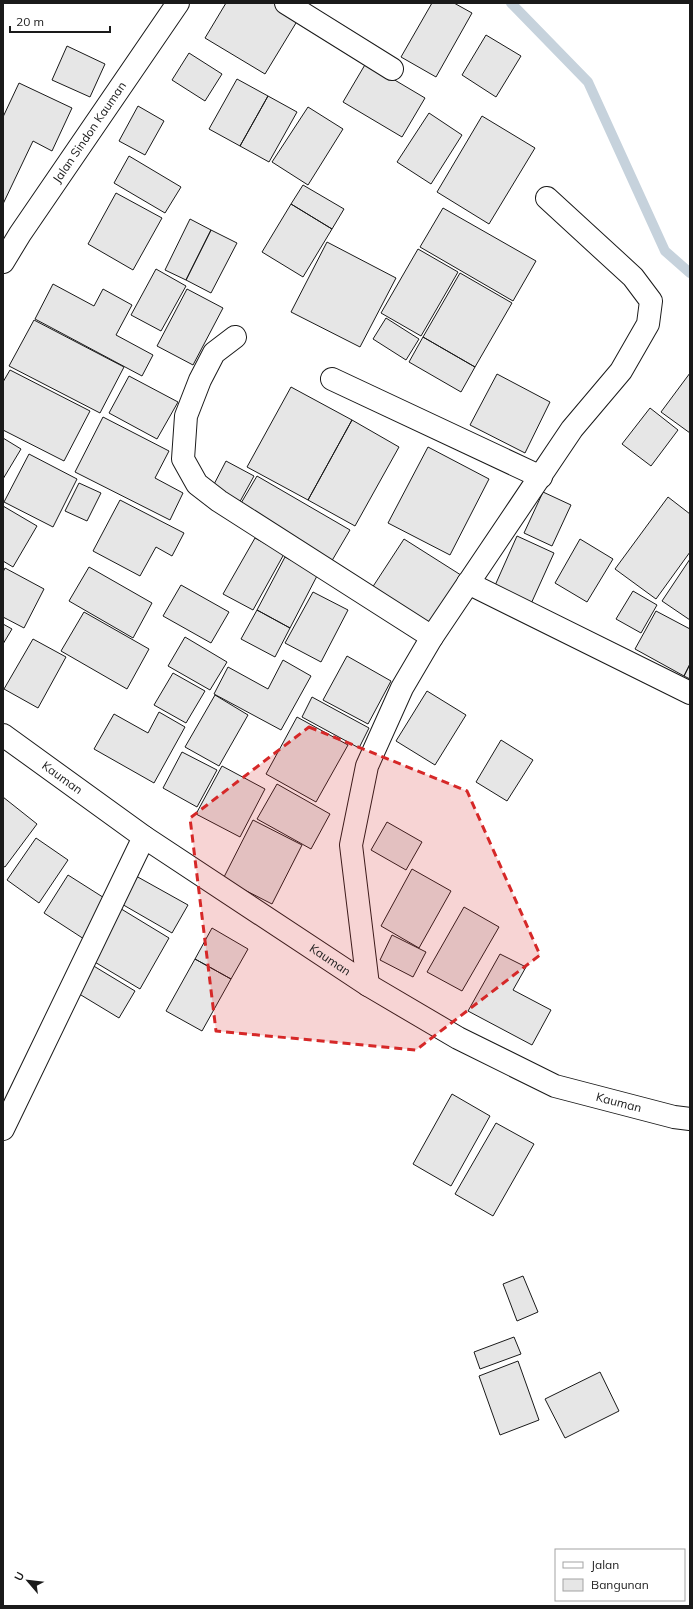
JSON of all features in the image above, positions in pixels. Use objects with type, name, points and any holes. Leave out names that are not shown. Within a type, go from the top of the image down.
[{"type":"street","name":"Jalan Sindon Kauman","points":[[3,262],[11,231],[178,3]]},
{"type":"street","points":[[286,3],[392,69]]},
{"type":"street","points":[[368,985],[351,845],[368,766],[402,688],[432,637],[572,429],[621,371],[648,324],[651,301],[633,277],[547,198]]},
{"type":"street","points":[[235,337],[214,353],[200,380],[186,416],[183,459],[198,484],[219,501],[432,637]]},
{"type":"street","points":[[332,379],[541,477]]},
{"type":"street","points":[[468,583],[690,693]]},
{"type":"street","name":"Kauman","points":[[3,735],[144,837],[368,985],[458,1038],[555,1086],[674,1117],[690,1119]]},
{"type":"street","points":[[3,1129],[144,837]]},
{"type":"highlighted area","points":[[309,727],[467,791],[540,955],[416,1050],[216,1031],[190,818]]},
{"type":"building","points":[[226,3],[274,3],[299,18],[265,74],[205,38]]},
{"type":"building","points":[[432,3],[454,3],[472,13],[436,77],[401,57]]},
{"type":"building","points":[[486,35],[521,56],[496,97],[462,75]]},
{"type":"building","points":[[67,46],[105,64],[90,97],[52,80]]},
{"type":"building","points":[[189,53],[222,74],[205,101],[172,80]]},
{"type":"building","points":[[366,63],[425,98],[402,137],[343,102]]},
{"type":"building","points":[[237,79],[268,96],[240,146],[209,129]]},
{"type":"building","points":[[19,83],[72,108],[52,151],[33,141],[3,204],[3,117]]},
{"type":"building","points":[[268,96],[297,112],[269,162],[240,146]]},
{"type":"building","points":[[138,106],[164,121],[145,155],[119,141]]},
{"type":"building","points":[[308,107],[343,129],[308,185],[272,162]]},
{"type":"building","points":[[429,113],[462,135],[431,184],[397,162]]},
{"type":"building","points":[[482,116],[535,148],[489,224],[437,192]]},
{"type":"building","points":[[129,156],[181,187],[165,213],[114,183]]},
{"type":"building","points":[[303,185],[344,209],[332,229],[291,204]]},
{"type":"building","points":[[116,193],[162,218],[133,270],[88,244]]},
{"type":"building","points":[[291,204],[332,229],[303,277],[262,252]]},
{"type":"building","points":[[443,208],[536,261],[513,301],[420,247]]},
{"type":"building","points":[[190,219],[211,230],[186,280],[165,270]]},
{"type":"building","points":[[211,230],[237,243],[211,293],[186,280]]},
{"type":"building","points":[[327,242],[396,278],[360,347],[291,312]]},
{"type":"building","points":[[418,249],[458,272],[421,336],[381,313]]},
{"type":"building","points":[[156,269],[186,286],[161,331],[131,315]]},
{"type":"building","points":[[460,273],[512,303],[475,367],[423,337]]},
{"type":"building","points":[[53,284],[94,306],[103,289],[132,305],[116,335],[153,355],[142,376],[35,319]]},
{"type":"building","points":[[187,289],[223,308],[193,365],[157,346]]},
{"type":"building","points":[[386,318],[419,339],[406,360],[373,339]]},
{"type":"building","points":[[34,320],[124,367],[100,413],[9,366]]},
{"type":"building","points":[[423,337],[475,367],[461,392],[409,362]]},
{"type":"building","points":[[10,370],[90,411],[64,461],[3,430],[3,382]]},
{"type":"building","points":[[690,373],[690,433],[661,412]]},
{"type":"building","points":[[497,374],[550,402],[525,453],[470,425]]},
{"type":"building","points":[[129,376],[178,402],[157,439],[109,413]]},
{"type":"building","points":[[291,387],[352,420],[308,500],[247,467]]},
{"type":"building","points":[[650,408],[678,430],[651,466],[622,444]]},
{"type":"building","points":[[103,417],[169,451],[155,478],[183,493],[170,520],[75,472]]},
{"type":"building","points":[[352,420],[399,447],[355,526],[308,500]]},
{"type":"building","points":[[3,438],[21,449],[3,479]]},
{"type":"building","points":[[428,447],[489,479],[450,555],[388,523]]},
{"type":"building","points":[[29,454],[77,479],[53,527],[4,502]]},
{"type":"building","points":[[226,461],[254,476],[237,507],[210,492]]},
{"type":"building","points":[[257,476],[350,530],[330,564],[237,510]]},
{"type":"building","points":[[79,483],[101,493],[87,521],[65,511]]},
{"type":"building","points":[[543,492],[571,505],[552,546],[524,533]]},
{"type":"building","points":[[668,497],[690,514],[690,552],[656,599],[615,569]]},
{"type":"building","points":[[120,500],[184,533],[172,556],[156,547],[140,576],[93,551]]},
{"type":"building","points":[[3,506],[37,526],[13,567],[3,561]]},
{"type":"building","points":[[517,536],[554,553],[530,606],[493,590]]},
{"type":"building","points":[[255,538],[284,554],[253,610],[223,594]]},
{"type":"building","points":[[404,539],[464,577],[433,627],[372,588]]},
{"type":"building","points":[[580,539],[613,559],[587,602],[555,583]]},
{"type":"building","points":[[285,557],[318,574],[290,628],[257,610]]},
{"type":"building","points":[[690,559],[690,620],[662,601]]},
{"type":"building","points":[[89,567],[152,603],[133,638],[69,601]]},
{"type":"building","points":[[5,568],[44,589],[24,628],[3,617],[3,572]]},
{"type":"building","points":[[181,585],[229,612],[211,643],[163,616]]},
{"type":"building","points":[[633,591],[657,605],[641,633],[616,619]]},
{"type":"building","points":[[313,592],[348,610],[321,662],[285,643]]},
{"type":"building","points":[[257,610],[290,628],[275,657],[241,639]]},
{"type":"building","points":[[656,611],[690,629],[690,664],[684,676],[635,649]]},
{"type":"building","points":[[84,612],[149,649],[127,689],[61,651]]},
{"type":"building","points":[[3,624],[12,629],[3,644]]},
{"type":"building","points":[[185,637],[227,662],[210,690],[168,666]]},
{"type":"building","points":[[33,639],[66,657],[38,708],[4,689]]},
{"type":"building","points":[[347,656],[391,681],[368,724],[323,700]]},
{"type":"building","points":[[283,660],[311,676],[281,730],[214,694],[228,667],[268,689]]},
{"type":"building","points":[[690,664],[690,679],[684,676]]},
{"type":"building","points":[[173,673],[205,691],[186,723],[154,705]]},
{"type":"building","points":[[427,691],[466,715],[435,765],[396,741]]},
{"type":"building","points":[[215,695],[248,715],[219,766],[185,747]]},
{"type":"building","points":[[312,697],[369,728],[359,748],[302,717]]},
{"type":"building","points":[[159,712],[185,727],[154,783],[94,749],[114,714],[148,733]]},
{"type":"building","points":[[297,717],[348,745],[316,802],[266,774]]},
{"type":"building","points":[[501,740],[533,760],[507,801],[476,782]]},
{"type":"building","points":[[182,752],[217,770],[197,807],[163,788]]},
{"type":"building","points":[[222,766],[265,789],[240,837],[196,814]]},
{"type":"building","points":[[277,784],[330,814],[311,849],[257,819]]},
{"type":"building","points":[[3,797],[37,824],[5,867],[3,866]]},
{"type":"building","points":[[253,820],[302,845],[272,904],[223,879]]},
{"type":"building","points":[[387,822],[422,842],[406,870],[371,850]]},
{"type":"building","points":[[36,838],[68,860],[39,903],[7,880]]},
{"type":"building","points":[[412,869],[451,891],[419,948],[381,926]]},
{"type":"building","points":[[68,875],[109,901],[84,939],[44,913]]},
{"type":"building","points":[[136,876],[188,905],[172,933],[120,903]]},
{"type":"building","points":[[118,907],[169,938],[140,989],[88,958]]},
{"type":"building","points":[[464,907],[499,927],[462,991],[427,972]]},
{"type":"building","points":[[212,928],[248,949],[231,979],[195,959]]},
{"type":"building","points":[[392,935],[426,952],[413,977],[380,960]]},
{"type":"building","points":[[500,954],[526,967],[513,990],[551,1010],[532,1045],[468,1011]]},
{"type":"building","points":[[195,959],[231,979],[202,1031],[166,1011]]},
{"type":"building","points":[[92,965],[135,991],[119,1018],[76,992]]},
{"type":"building","points":[[452,1094],[490,1116],[451,1186],[413,1164]]},
{"type":"building","points":[[496,1123],[534,1144],[493,1216],[455,1194]]},
{"type":"building","points":[[523,1276],[538,1312],[517,1321],[503,1284]]},
{"type":"building","points":[[514,1337],[521,1354],[480,1369],[474,1352]]},
{"type":"building","points":[[518,1361],[539,1420],[500,1435],[479,1376]]},
{"type":"building","points":[[600,1372],[619,1411],[565,1438],[545,1399]]},
{"type":"waterway","points":[[511,3],[588,82],[665,251],[690,273]]}]
